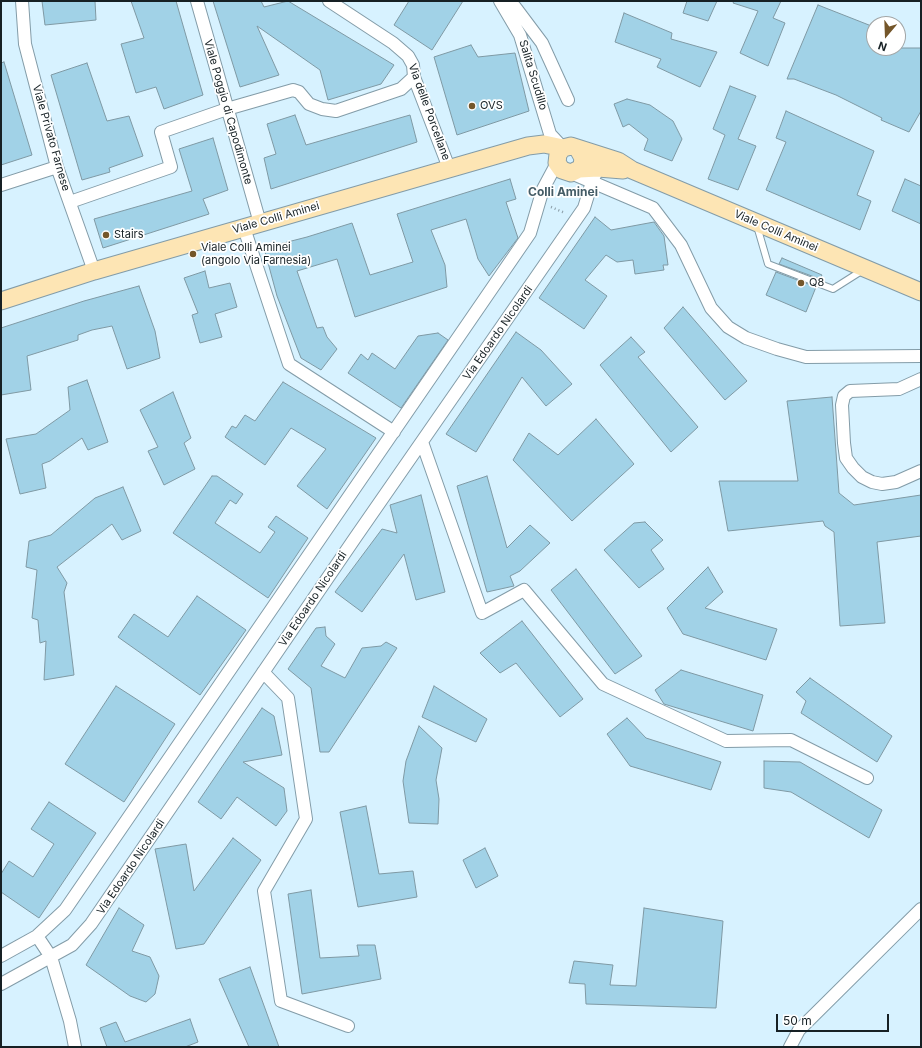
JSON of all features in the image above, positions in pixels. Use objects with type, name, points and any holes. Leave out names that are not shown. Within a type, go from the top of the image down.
[{"type":"main road","name":"Viale Colli Aminei","points":[[1,301],[94,271],[449,168],[528,146],[544,144],[566,153],[618,161],[632,170],[921,292]]},
{"type":"main road","points":[[566,153],[583,158],[583,163],[575,171],[562,170],[566,153]]},
{"type":"main road","name":"Viale Colli Aminei","points":[[575,171],[595,175],[632,170]]},
{"type":"street","name":"Viale Privato Farnese","points":[[22,1],[25,44],[57,167],[94,271]]},
{"type":"street","name":"Viale Poggio di Capodimonte","points":[[197,1],[227,109],[252,225],[289,364],[394,432]]},
{"type":"street","name":"Via delle Porcellane","points":[[329,1],[393,43],[408,56],[413,65],[414,77],[449,168]]},
{"type":"street","points":[[501,1],[515,7],[542,44],[568,100]]},
{"type":"street","name":"Salita Scudillo","points":[[501,1],[520,35],[550,134],[566,153]]},
{"type":"street","points":[[70,202],[171,167],[161,132],[227,109],[293,90],[299,92],[310,104],[322,109],[336,111],[401,90],[414,77]]},
{"type":"street","points":[[1,956],[38,936],[65,910],[530,232],[542,189],[566,153]]},
{"type":"street","points":[[1,185],[57,167]]},
{"type":"street","points":[[595,175],[653,208],[659,214],[681,245],[711,308],[728,327],[746,338],[806,357],[921,356]]},
{"type":"street","name":"Via Edoardo Nicolardi","points":[[1,984],[72,945],[92,924],[263,672],[584,208],[595,175]]},
{"type":"street","points":[[921,378],[899,389],[850,391],[844,396],[842,405],[846,458],[862,477],[872,482],[882,484],[896,482],[921,471]]},
{"type":"street","points":[[422,442],[482,613],[524,590],[603,684],[726,741],[791,740],[867,778]]},
{"type":"street","points":[[263,672],[288,698],[306,819],[264,891],[281,1001],[348,1026]]},
{"type":"street","points":[[790,1047],[799,1030],[921,909]]},
{"type":"street","points":[[38,936],[51,957],[70,1021],[75,1047]]},
{"type":"lane","points":[[756,222],[768,264],[833,289],[865,268]]},
{"type":"path","points":[[548,206],[568,214]]},
{"type":"building","points":[[42,1],[95,1],[96,20],[45,25]]},
{"type":"building","points":[[131,1],[176,1],[203,95],[164,109],[156,87],[136,93],[121,44],[144,38]]},
{"type":"building","points":[[213,1],[261,1],[264,7],[288,1],[394,65],[381,84],[328,100],[320,70],[257,26],[279,75],[240,87]]},
{"type":"building","points":[[409,1],[463,1],[432,50],[394,25]]},
{"type":"building","points":[[687,1],[717,1],[708,21],[683,13]]},
{"type":"building","points":[[734,1],[781,1],[773,18],[785,23],[768,66],[740,53],[758,11],[733,3]]},
{"type":"building","points":[[818,5],[866,24],[866,56],[906,56],[906,48],[921,48],[921,111],[909,132],[881,120],[882,118],[836,95],[794,79],[787,79]]},
{"type":"building","points":[[624,13],[672,33],[671,39],[717,52],[700,87],[657,67],[661,59],[615,42]]},
{"type":"building","points":[[471,45],[478,57],[515,53],[529,111],[457,135],[434,57]]},
{"type":"building","points":[[4,62],[32,155],[1,165],[1,63]]},
{"type":"building","points":[[87,63],[107,121],[129,116],[143,156],[109,168],[110,172],[82,180],[51,75]]},
{"type":"building","points":[[730,86],[756,96],[738,139],[756,146],[738,190],[708,179],[725,135],[713,129]]},
{"type":"building","points":[[627,99],[650,105],[673,121],[682,139],[672,161],[644,150],[648,139],[629,124],[623,127],[614,104]]},
{"type":"building","points":[[786,111],[874,151],[857,195],[871,201],[860,230],[766,190],[786,142],[776,138]]},
{"type":"building","points":[[295,115],[306,145],[410,115],[417,142],[271,189],[264,158],[276,154],[267,124]]},
{"type":"building","points":[[213,138],[228,190],[203,199],[209,214],[103,248],[94,219],[192,191],[179,149]]},
{"type":"building","points":[[510,179],[516,199],[506,202],[518,238],[489,276],[478,259],[466,219],[431,230],[445,265],[447,287],[355,317],[337,259],[297,271],[317,328],[323,327],[327,337],[337,349],[321,370],[301,358],[277,296],[264,248],[352,223],[370,275],[413,262],[397,214]]},
{"type":"building","points":[[905,179],[921,186],[921,224],[892,211]]},
{"type":"building","points":[[595,217],[611,230],[654,222],[664,236],[668,265],[663,265],[664,270],[635,274],[633,260],[617,262],[606,255],[585,280],[607,296],[584,329],[539,298]]},
{"type":"building","points":[[782,258],[822,275],[820,279],[779,264]]},
{"type":"building","points":[[205,271],[209,288],[230,283],[237,307],[215,314],[222,337],[200,343],[192,315],[198,313],[184,278]]},
{"type":"building","points":[[776,272],[816,287],[806,312],[766,295]]},
{"type":"building","points":[[139,286],[155,331],[160,358],[127,369],[112,326],[92,330],[78,335],[78,340],[27,356],[31,390],[1,395],[1,328],[84,301]]},
{"type":"building","points":[[683,307],[747,381],[725,400],[664,328]]},
{"type":"building","points":[[516,332],[541,350],[572,384],[546,406],[522,377],[476,452],[446,434]]},
{"type":"building","points":[[438,333],[448,340],[401,408],[348,373],[361,354],[368,360],[372,353],[395,369],[418,336]]},
{"type":"building","points":[[631,337],[645,352],[638,357],[698,427],[671,452],[600,365]]},
{"type":"building","points":[[87,380],[108,442],[88,450],[82,438],[50,461],[42,464],[46,488],[20,494],[6,439],[36,434],[70,410],[68,387]]},
{"type":"building","points":[[283,382],[376,438],[327,509],[297,486],[326,449],[291,428],[265,465],[225,437],[232,426],[236,428],[245,415],[255,421]]},
{"type":"building","points":[[173,392],[191,438],[184,443],[195,469],[164,485],[148,451],[158,447],[140,410]]},
{"type":"building","points":[[832,397],[839,493],[854,505],[921,495],[921,536],[877,542],[885,623],[840,626],[834,532],[825,526],[823,521],[728,531],[719,481],[798,481],[787,401]]},
{"type":"building","points":[[596,419],[634,464],[572,521],[513,460],[529,433],[558,455]]},
{"type":"building","points":[[212,476],[217,476],[243,494],[236,504],[230,500],[215,523],[260,553],[275,532],[268,527],[276,516],[308,538],[268,598],[173,533]]},
{"type":"building","points":[[487,476],[507,548],[530,525],[550,543],[520,571],[510,576],[514,586],[487,592],[457,486]]},
{"type":"building","points":[[123,487],[141,531],[122,540],[112,524],[57,567],[67,583],[64,592],[74,675],[44,680],[46,641],[40,643],[38,620],[32,618],[37,570],[26,567],[29,541],[51,535],[95,498]]},
{"type":"building","points":[[421,495],[445,592],[416,600],[404,554],[362,612],[335,592],[382,529],[397,533],[390,505]]},
{"type":"building","points":[[645,522],[663,540],[651,550],[664,569],[639,588],[604,550],[634,523]]},
{"type":"building","points":[[708,567],[723,592],[705,608],[777,629],[766,660],[683,634],[667,608]]},
{"type":"building","points":[[576,569],[642,656],[615,674],[551,590]]},
{"type":"building","points":[[197,596],[246,630],[200,695],[118,637],[134,614],[168,637]]},
{"type":"building","points":[[522,621],[583,699],[560,717],[516,663],[500,673],[480,653]]},
{"type":"building","points":[[325,627],[326,636],[335,644],[321,666],[345,678],[362,648],[381,646],[386,642],[397,648],[329,752],[320,752],[311,688],[288,669],[316,628]]},
{"type":"building","points":[[681,670],[763,695],[753,731],[664,704],[655,690]]},
{"type":"building","points":[[810,678],[892,736],[877,762],[801,713],[806,701],[796,692]]},
{"type":"building","points":[[116,686],[175,724],[124,802],[65,764]]},
{"type":"building","points":[[434,686],[487,719],[476,742],[422,717]]},
{"type":"building","points":[[262,708],[274,716],[282,755],[243,762],[284,788],[287,811],[276,826],[237,797],[221,819],[198,802]]},
{"type":"building","points":[[627,718],[646,738],[721,762],[711,790],[630,766],[607,734]]},
{"type":"building","points":[[419,726],[442,748],[436,780],[439,799],[438,824],[409,823],[403,781],[406,761]]},
{"type":"building","points":[[764,761],[800,762],[882,810],[869,838],[791,792],[764,788]]},
{"type":"building","points":[[49,802],[96,833],[39,918],[1,892],[1,874],[9,861],[33,877],[54,844],[31,829]]},
{"type":"building","points":[[366,806],[379,874],[413,871],[417,897],[358,907],[340,812]]},
{"type":"building","points":[[233,838],[261,860],[204,944],[176,949],[155,849],[186,844],[194,891]]},
{"type":"building","points":[[485,848],[498,876],[476,888],[463,860]]},
{"type":"building","points":[[311,890],[320,958],[359,956],[357,945],[375,945],[381,979],[302,994],[288,894]]},
{"type":"building","points":[[119,908],[144,925],[132,951],[150,957],[159,976],[155,994],[146,1002],[130,996],[86,965]]},
{"type":"building","points":[[644,908],[723,921],[716,1008],[586,1004],[585,984],[569,983],[574,961],[613,965],[610,985],[636,986]]},
{"type":"building","points":[[250,967],[279,1047],[249,1047],[219,979]]},
{"type":"building","points":[[190,1019],[198,1042],[185,1047],[107,1047],[100,1028],[116,1022],[125,1042]]},
{"type":"place","name":"OVS","points":[[472,106]]},
{"type":"place","name":"Stairs","points":[[106,235]]},
{"type":"place","name":"Viale Colli Aminei (angolo Via Farnesia)","points":[[193,254]]},
{"type":"place","name":"Q8","points":[[801,283]]},
{"type":"district","name":"Colli Aminei","points":[[563,192]]}]
